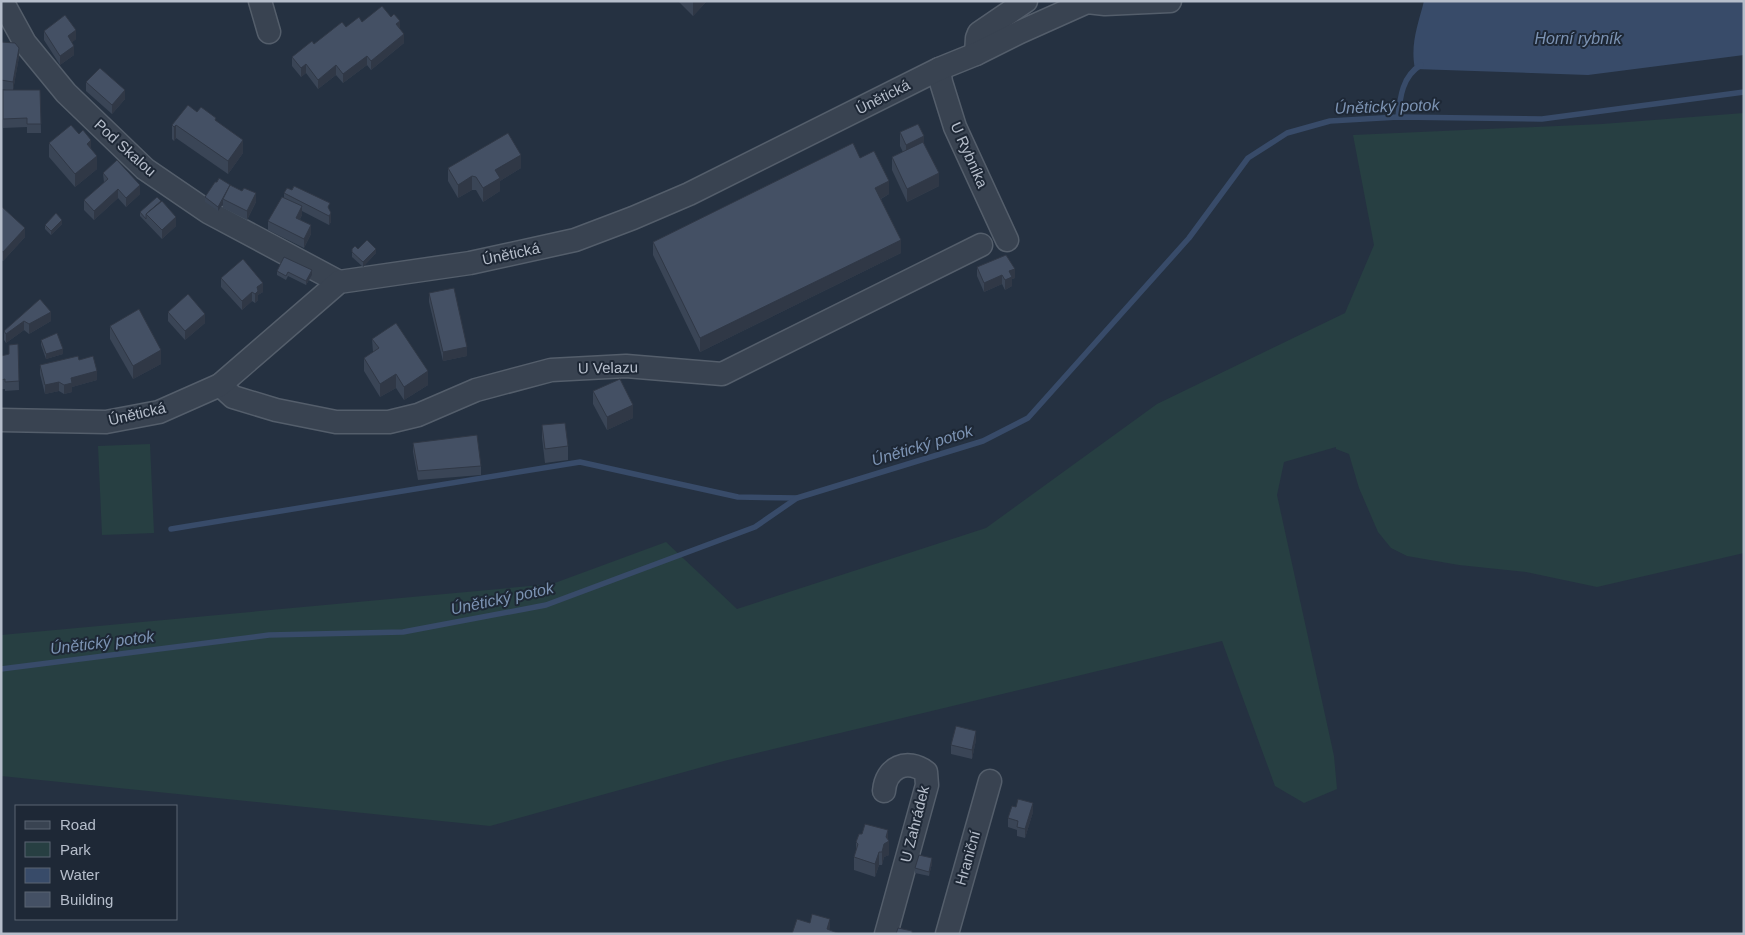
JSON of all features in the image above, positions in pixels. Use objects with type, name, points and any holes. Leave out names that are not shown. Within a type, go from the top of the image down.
[{"type":"street","name":"Pod Skalou","points":[[2,1],[25,43],[66,93],[145,169],[208,212],[339,282]]},
{"type":"street","points":[[260,1],[269,32]]},
{"type":"street","points":[[976,54],[979,33],[1026,1]]},
{"type":"street","name":"Únětická","points":[[1,420],[106,422],[160,412],[220,385],[339,282],[470,263],[575,240],[689,194],[939,69],[976,54],[1087,2],[1105,4],[1170,1]]},
{"type":"street","name":"U Rybníka","points":[[939,69],[941,82],[955,127],[1007,240]]},
{"type":"street","name":"U Velazu","points":[[220,385],[233,397],[276,410],[336,422],[389,422],[418,415],[476,390],[551,370],[626,366],[722,374],[981,244]]},
{"type":"street","name":"U Zahrádek","points":[[884,790],[885,780],[892,771],[904,765],[918,766],[926,772],[927,785],[886,934]]},
{"type":"street","name":"Hraniční","points":[[947,934],[990,782]]},
{"type":"green space","points":[[1744,113],[1744,553],[1597,587],[1526,572],[1459,565],[1407,556],[1391,548],[1378,532],[1359,488],[1349,454],[1336,449],[1336,447],[1284,462],[1277,495],[1334,756],[1337,789],[1304,803],[1275,786],[1222,641],[724,761],[490,826],[1,776],[1,635],[552,584],[666,542],[737,609],[986,528],[1157,404],[1345,313],[1374,245],[1353,135],[1602,124]]},
{"type":"green space","points":[[150,444],[154,533],[102,535],[98,446]]},
{"type":"water","name":"Horní rybník","points":[[1424,1],[1744,1],[1744,55],[1588,75],[1415,69],[1414,43]]},
{"type":"building","points":[[382,6],[391,17],[394,14],[400,21],[396,24],[404,34],[371,61],[367,56],[343,74],[336,65],[318,80],[306,64],[301,68],[292,57],[312,41],[314,44],[342,22],[346,27],[359,17],[362,22]]},
{"type":"building","points":[[65,15],[76,30],[68,36],[74,46],[60,56],[44,31]]},
{"type":"building","points":[[1,42],[15,43],[19,48],[13,82],[1,80]]},
{"type":"building","points":[[100,68],[125,90],[112,105],[86,82]]},
{"type":"building","points":[[3,90],[40,90],[41,124],[27,124],[27,118],[3,119]]},
{"type":"building","points":[[188,105],[197,112],[201,107],[216,118],[215,120],[243,140],[228,161],[176,125],[174,127],[172,125]]},
{"type":"building","points":[[918,124],[924,136],[906,145],[900,132]]},
{"type":"building","points":[[71,125],[79,134],[83,130],[91,140],[87,144],[97,156],[75,174],[49,143]]},
{"type":"building","points":[[508,133],[521,155],[495,170],[500,178],[483,188],[476,177],[472,176],[458,185],[448,168]]},
{"type":"building","points":[[923,142],[939,173],[907,189],[892,157]]},
{"type":"building","points":[[853,143],[860,158],[874,151],[889,181],[875,188],[901,240],[700,338],[653,242]]},
{"type":"building","points":[[117,160],[140,185],[126,198],[118,189],[94,211],[84,200],[108,179],[103,173]]},
{"type":"building","points":[[219,178],[232,186],[230,185],[218,207],[205,197]]},
{"type":"building","points":[[230,185],[242,191],[244,188],[256,193],[247,211],[223,199]]},
{"type":"building","points":[[294,186],[330,203],[328,207],[331,213],[329,216],[284,193],[287,188],[292,190]]},
{"type":"building","points":[[157,197],[161,201],[146,214],[146,219],[140,212]]},
{"type":"building","points":[[282,197],[302,206],[296,218],[311,225],[304,239],[268,221]]},
{"type":"building","points":[[162,201],[176,217],[162,230],[146,214]]},
{"type":"building","points":[[1,206],[25,228],[3,252],[1,251]]},
{"type":"building","points":[[56,213],[62,220],[51,231],[45,225]]},
{"type":"building","points":[[367,240],[376,249],[363,262],[352,252],[352,249],[355,246],[358,249]]},
{"type":"building","points":[[1006,255],[1015,269],[1009,271],[1012,277],[1005,280],[1002,275],[984,283],[977,267]]},
{"type":"building","points":[[284,257],[312,270],[306,281],[288,272],[286,276],[277,271]]},
{"type":"building","points":[[243,259],[263,283],[257,287],[258,291],[255,294],[252,292],[242,301],[221,278]]},
{"type":"building","points":[[454,288],[467,347],[443,352],[429,293]]},
{"type":"building","points":[[188,294],[205,314],[185,331],[168,312]]},
{"type":"building","points":[[40,299],[51,312],[29,324],[24,321],[6,334],[4,331]]},
{"type":"building","points":[[139,309],[161,350],[133,366],[110,326]]},
{"type":"building","points":[[396,323],[428,371],[404,387],[396,374],[380,384],[364,358],[379,348],[372,339]]},
{"type":"building","points":[[57,333],[63,349],[46,354],[41,340]]},
{"type":"building","points":[[18,344],[19,381],[5,382],[5,379],[1,380],[1,356],[9,354],[9,345]]},
{"type":"building","points":[[78,356],[79,360],[93,356],[97,371],[71,378],[72,383],[64,385],[59,382],[45,385],[40,365]]},
{"type":"building","points":[[620,379],[633,405],[607,417],[593,391]]},
{"type":"building","points":[[565,423],[568,446],[545,449],[542,425]]},
{"type":"building","points":[[477,435],[481,466],[418,471],[413,443]]},
{"type":"building","points":[[956,726],[976,731],[972,750],[951,745]]},
{"type":"building","points":[[1018,799],[1033,803],[1025,829],[1017,827],[1018,821],[1008,818],[1012,806],[1016,807]]},
{"type":"building","points":[[865,824],[888,830],[886,837],[889,841],[884,844],[882,852],[879,852],[875,864],[854,857],[858,844],[856,842],[859,834],[862,834]]},
{"type":"building","points":[[919,855],[932,858],[929,872],[915,868]]},
{"type":"building","points":[[812,914],[830,919],[827,929],[840,934],[792,934],[797,919],[810,923]]},
{"type":"building","points":[[898,928],[912,931],[912,934],[896,934]]},
{"type":"waterway","points":[[1398,117],[1401,95],[1406,81],[1421,65]]},
{"type":"waterway","name":"Únětický potok","points":[[1,669],[269,635],[403,632],[546,605],[755,527],[797,498],[983,441],[1028,418],[1189,238],[1248,158],[1287,133],[1330,121],[1398,117],[1542,119],[1744,92]]},
{"type":"waterway","points":[[171,529],[580,462],[738,497],[797,498]]}]
